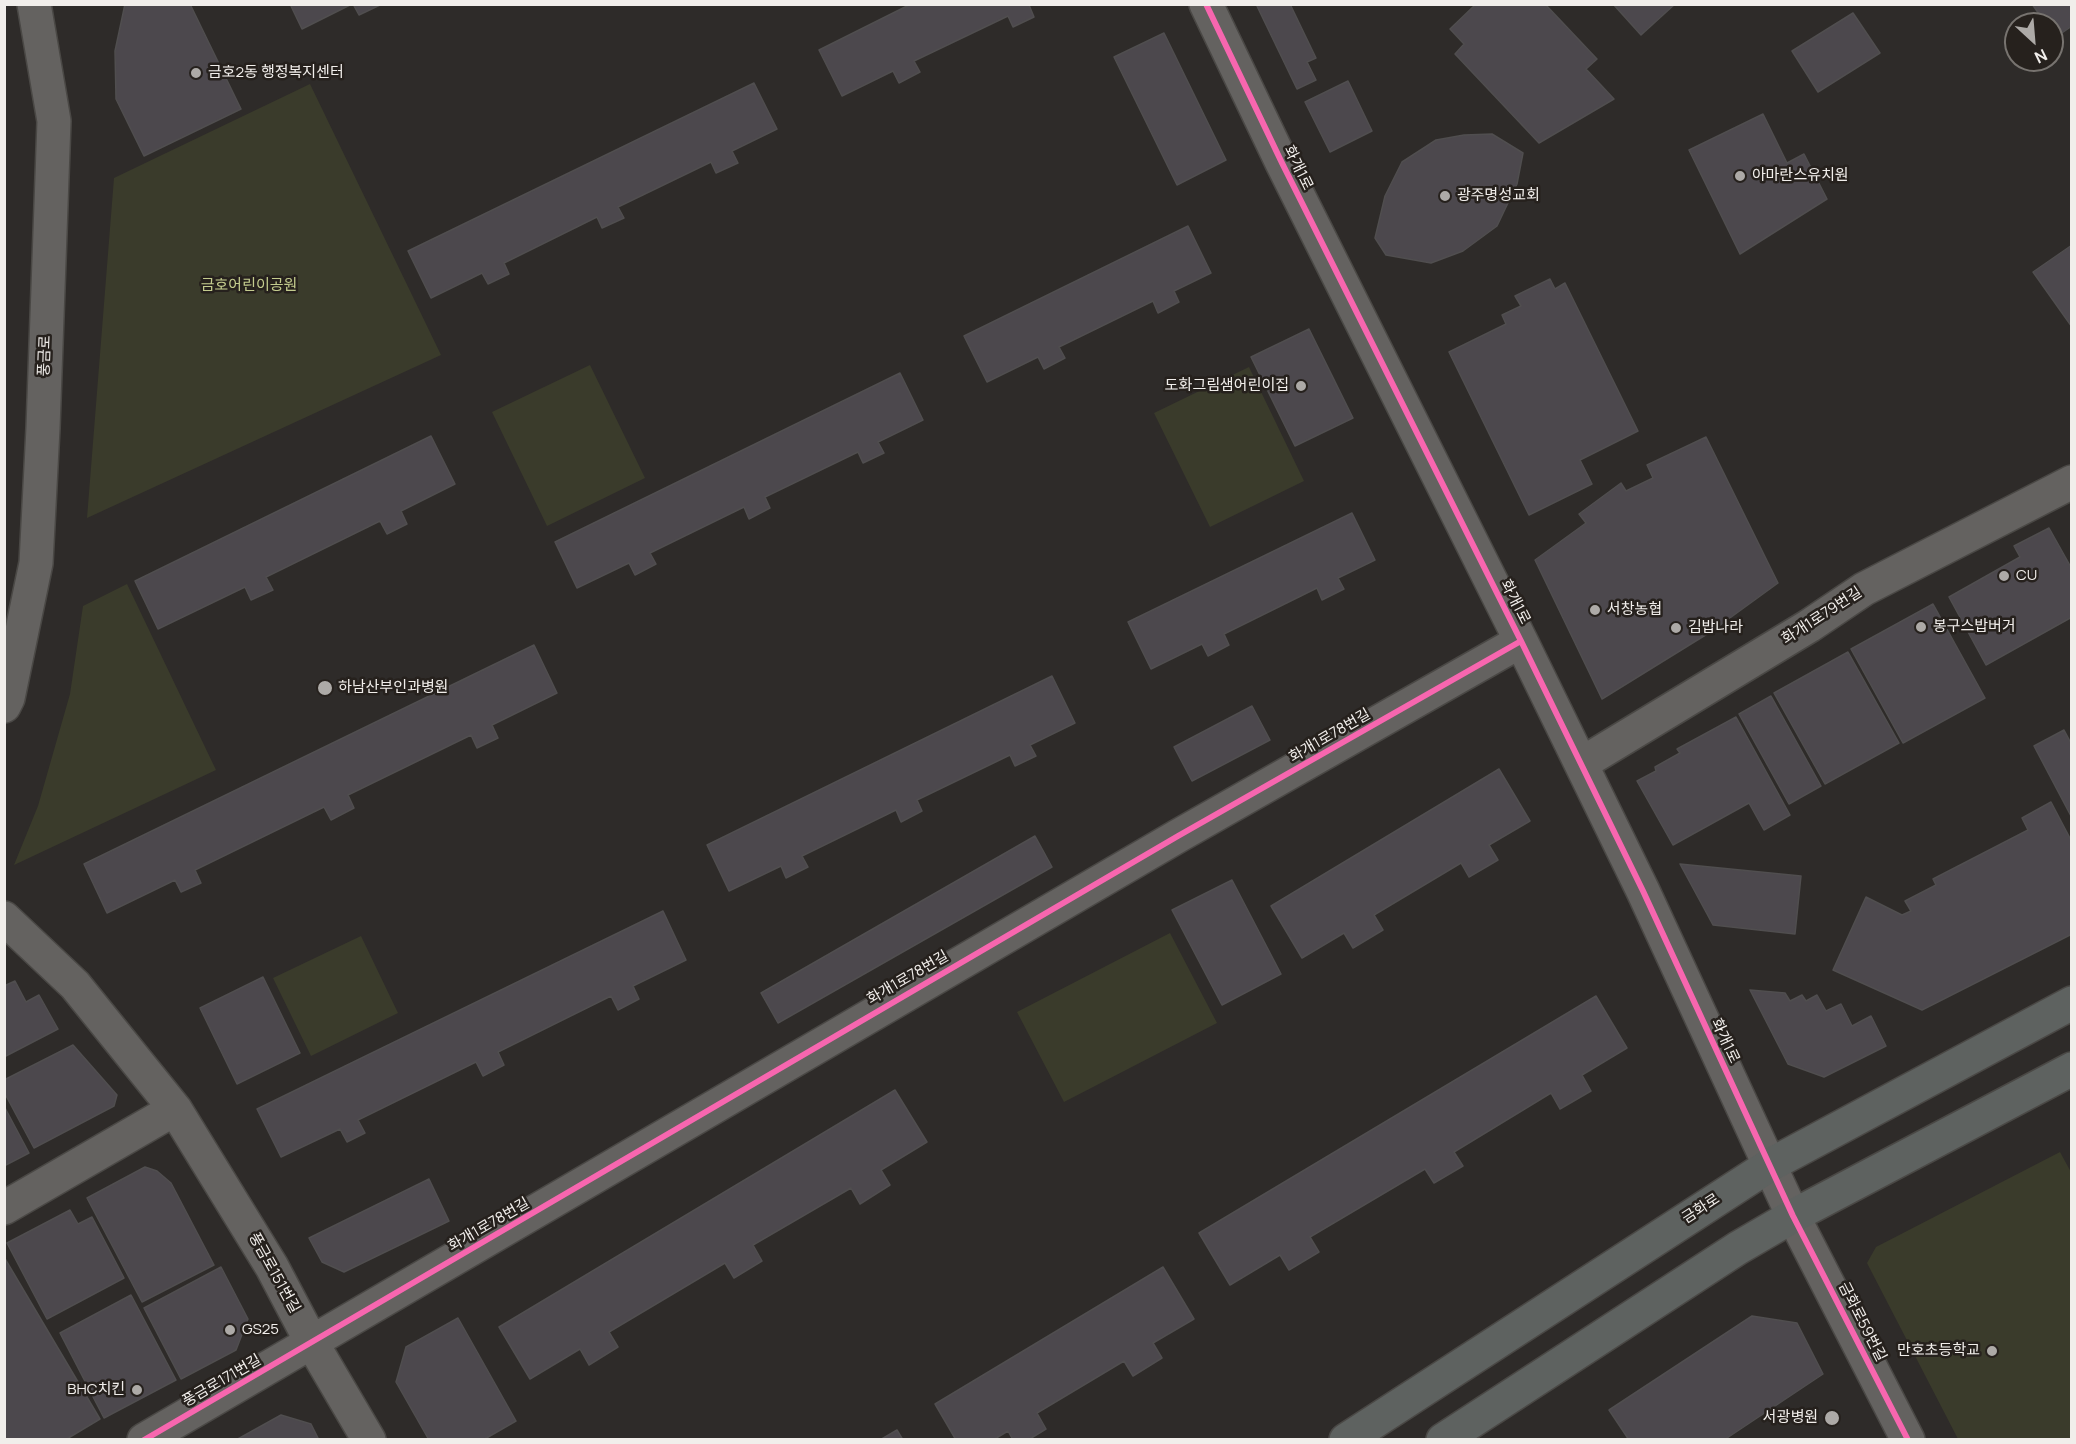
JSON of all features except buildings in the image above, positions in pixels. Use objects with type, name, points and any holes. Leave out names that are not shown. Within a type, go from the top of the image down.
[{"type":"main road","name":"금화로","points":[[1346,1440],[1770,1164],[2072,1003]]},
{"type":"main road","points":[[1443,1440],[1720,1260],[1793,1216],[2072,1069]]},
{"type":"street","name":"풍금로","points":[[4,706],[8,699],[36,562],[42,439],[54,121],[34,4]]},
{"type":"street","name":"화개1로","points":[[1206,4],[1282,163],[1643,891],[1793,1216]]},
{"type":"street","name":"화개1로79번길","points":[[1581,764],[1809,626],[1864,589],[2072,482]]},
{"type":"street","name":"화개1로78번길","points":[[312,1343],[915,988],[1521,641]]},
{"type":"street","name":"풍금로151번길","points":[[4,918],[75,985],[176,1109],[272,1267],[312,1343],[369,1440]]},
{"type":"street","points":[[4,1208],[176,1109]]},
{"type":"street","name":"금화로59번길","points":[[1793,1216],[1908,1440]]},
{"type":"street","name":"풍금로171번길","points":[[144,1440],[312,1343]]},
{"type":"green space","name":"금호어린이공원","points":[[310,84],[441,355],[87,518],[114,178]]},
{"type":"green space","points":[[590,365],[645,478],[547,526],[492,412]]},
{"type":"green space","points":[[1249,367],[1304,481],[1210,527],[1154,413]]},
{"type":"green space","points":[[127,584],[216,770],[14,865],[38,806],[70,694],[83,606]]},
{"type":"green space","points":[[1170,933],[1217,1023],[1064,1102],[1017,1012]]},
{"type":"green space","points":[[361,936],[398,1013],[311,1056],[273,978]]},
{"type":"green space","name":"만호초등학교","points":[[2060,1152],[2072,1174],[2071,1439],[1958,1439],[1867,1263],[1876,1247]]},
{"type":"cycle path","points":[[1206,4],[1282,163],[1643,891],[1793,1216],[1908,1440]]},
{"type":"cycle path","points":[[144,1440],[1178,836],[1521,641]]},
{"type":"place","name":"금호2동 행정복지센터","points":[[196,73]]},
{"type":"place","name":"아마란스유치원","points":[[1740,176]]},
{"type":"place","name":"광주명성교회","points":[[1445,196]]},
{"type":"place","name":"도화그림샘어린이집","points":[[1301,386]]},
{"type":"place","name":"CU","points":[[2004,576]]},
{"type":"place","name":"서창농협","points":[[1595,610]]},
{"type":"place","name":"봉구스밥버거","points":[[1921,627]]},
{"type":"place","name":"김밥나라","points":[[1676,628]]},
{"type":"place","name":"하남산부인과병원","points":[[325,688]]},
{"type":"place","name":"GS25","points":[[230,1330]]},
{"type":"place","name":"만호초등학교","points":[[1992,1351]]},
{"type":"place","name":"BHC치킨","points":[[137,1390]]},
{"type":"place","name":"서광병원","points":[[1832,1418]]}]
